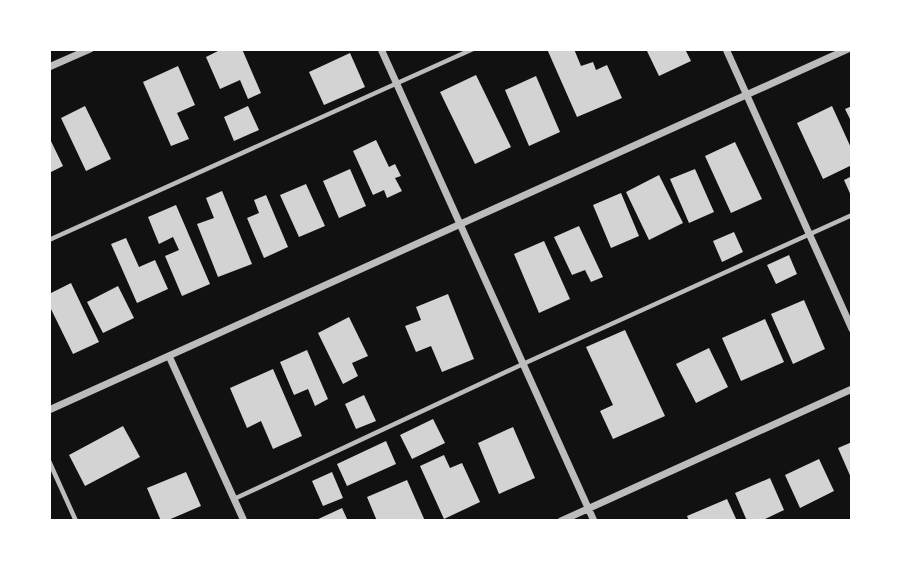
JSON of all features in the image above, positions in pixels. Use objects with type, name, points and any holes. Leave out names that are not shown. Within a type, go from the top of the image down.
[{"type":"street","points":[[49,67],[90,49]]},
{"type":"street","points":[[381,49],[594,521]]},
{"type":"street","points":[[726,49],[852,329]]},
{"type":"street","points":[[49,410],[848,49]]},
{"type":"street","points":[[169,356],[244,521]]},
{"type":"street","points":[[561,521],[852,390]]},
{"type":"lane","points":[[49,240],[472,49]]},
{"type":"lane","points":[[234,499],[523,363],[852,215]]},
{"type":"lane","points":[[49,461],[76,521]]},
{"type":"building","points":[[222,49],[242,49],[261,93],[248,99],[240,80],[220,89],[206,57]]},
{"type":"building","points":[[547,49],[574,49],[581,66],[593,62],[596,70],[607,65],[622,98],[577,117]]},
{"type":"building","points":[[646,49],[685,49],[691,61],[659,76]]},
{"type":"building","points":[[350,53],[365,87],[324,105],[309,72]]},
{"type":"building","points":[[178,66],[195,105],[177,113],[189,139],[171,146],[143,82]]},
{"type":"building","points":[[476,75],[511,147],[475,164],[440,92]]},
{"type":"building","points":[[536,76],[560,132],[529,146],[505,90]]},
{"type":"building","points":[[85,106],[111,159],[86,171],[61,118]]},
{"type":"building","points":[[248,106],[259,130],[234,141],[224,117]]},
{"type":"building","points":[[832,106],[852,150],[852,165],[823,179],[797,123]]},
{"type":"building","points":[[852,106],[852,123],[845,109]]},
{"type":"building","points":[[49,137],[63,166],[49,173]]},
{"type":"building","points":[[376,140],[389,167],[395,164],[401,176],[395,178],[402,191],[387,198],[384,190],[373,195],[353,151]]},
{"type":"building","points":[[735,142],[762,199],[731,213],[705,156]]},
{"type":"building","points":[[350,169],[366,206],[339,218],[323,181]]},
{"type":"building","points":[[695,169],[714,212],[689,223],[670,179]]},
{"type":"building","points":[[659,175],[683,223],[649,240],[626,192]]},
{"type":"building","points":[[852,176],[852,198],[844,180]]},
{"type":"building","points":[[306,184],[325,226],[299,237],[280,195]]},
{"type":"building","points":[[222,191],[252,264],[218,277],[197,224],[214,218],[206,198]]},
{"type":"building","points":[[621,193],[639,236],[611,248],[593,205]]},
{"type":"building","points":[[266,195],[288,247],[264,258],[247,218],[259,213],[254,200]]},
{"type":"building","points":[[176,205],[210,284],[182,296],[165,256],[179,250],[173,237],[159,244],[148,217]]},
{"type":"building","points":[[579,226],[603,277],[591,282],[585,270],[572,275],[554,237]]},
{"type":"building","points":[[734,232],[743,252],[722,262],[713,241]]},
{"type":"building","points":[[126,238],[139,267],[155,260],[168,289],[137,303],[111,244]]},
{"type":"building","points":[[544,241],[570,299],[539,313],[514,254]]},
{"type":"building","points":[[789,255],[797,274],[776,284],[767,265]]},
{"type":"building","points":[[71,283],[99,342],[73,354],[49,305],[49,294]]},
{"type":"building","points":[[118,286],[134,318],[103,333],[87,302]]},
{"type":"building","points":[[448,294],[474,359],[442,372],[431,346],[416,352],[405,326],[421,320],[416,307]]},
{"type":"building","points":[[804,300],[825,349],[793,364],[771,314]]},
{"type":"building","points":[[349,317],[368,356],[352,363],[358,376],[343,384],[318,333]]},
{"type":"building","points":[[765,319],[784,362],[741,381],[722,338]]},
{"type":"building","points":[[625,330],[665,416],[613,439],[600,411],[613,405],[586,347]]},
{"type":"building","points":[[709,348],[728,387],[696,403],[676,364]]},
{"type":"building","points":[[307,350],[328,399],[315,406],[308,389],[294,395],[280,362]]},
{"type":"building","points":[[273,369],[302,436],[273,449],[261,421],[247,428],[230,388]]},
{"type":"building","points":[[364,395],[376,421],[356,429],[345,404]]},
{"type":"building","points":[[433,419],[445,443],[412,459],[400,435]]},
{"type":"building","points":[[123,426],[140,457],[85,486],[69,455]]},
{"type":"building","points":[[513,427],[535,478],[499,494],[478,443]]},
{"type":"building","points":[[386,441],[396,464],[347,486],[337,464]]},
{"type":"building","points":[[852,442],[852,480],[838,448]]},
{"type":"building","points":[[444,455],[450,468],[462,463],[480,502],[444,519],[420,466]]},
{"type":"building","points":[[819,459],[834,491],[800,508],[785,475]]},
{"type":"building","points":[[186,472],[201,506],[161,521],[147,488]]},
{"type":"building","points":[[332,472],[343,498],[323,506],[312,481]]},
{"type":"building","points":[[770,478],[784,510],[761,521],[747,521],[735,493]]},
{"type":"building","points":[[407,480],[425,521],[377,521],[367,497]]},
{"type":"building","points":[[727,499],[737,521],[689,521],[687,516]]},
{"type":"building","points":[[342,508],[348,521],[314,521]]}]
